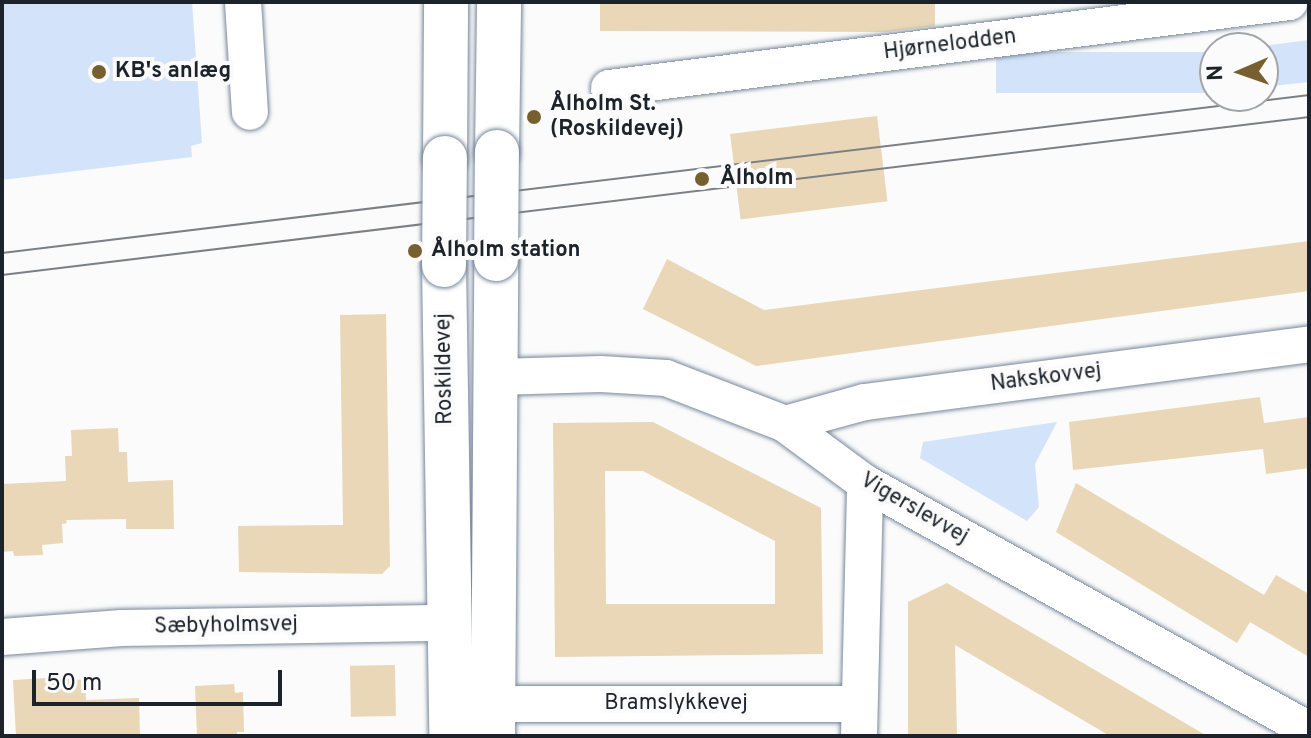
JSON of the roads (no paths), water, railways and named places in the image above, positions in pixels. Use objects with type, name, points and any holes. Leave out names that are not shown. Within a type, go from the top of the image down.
[{"type":"street","points":[[243,2],[250,112]]},
{"type":"street","name":"Roskildevej","points":[[446,2],[444,265],[451,736]]},
{"type":"street","points":[[493,720],[499,2]]},
{"type":"street","name":"Hjørnelodden","points":[[609,88],[1290,2]]},
{"type":"street","name":"Nakskovvej","points":[[785,424],[865,402],[1309,344]]},
{"type":"street","name":"Vigerslevvej","points":[[496,377],[601,374],[666,378],[785,424],[865,483],[1309,730]]},
{"type":"street","name":"Bramslykkevej","points":[[493,720],[859,720],[865,483]]},
{"type":"street","name":"Sæbyholmsvej","points":[[2,637],[122,628],[450,623]]},
{"type":"tram line","points":[[2,253],[1309,95]]},
{"type":"tram line","points":[[2,275],[1309,117]]},
{"type":"place","name":"KB's anlæg","points":[[99,72]]},
{"type":"place","name":"Ålholm St. (Roskildevej)","points":[[534,117]]},
{"type":"place","name":"Ålholm","points":[[702,179]]},
{"type":"place","name":"Ålholm station","points":[[415,251]]}]
